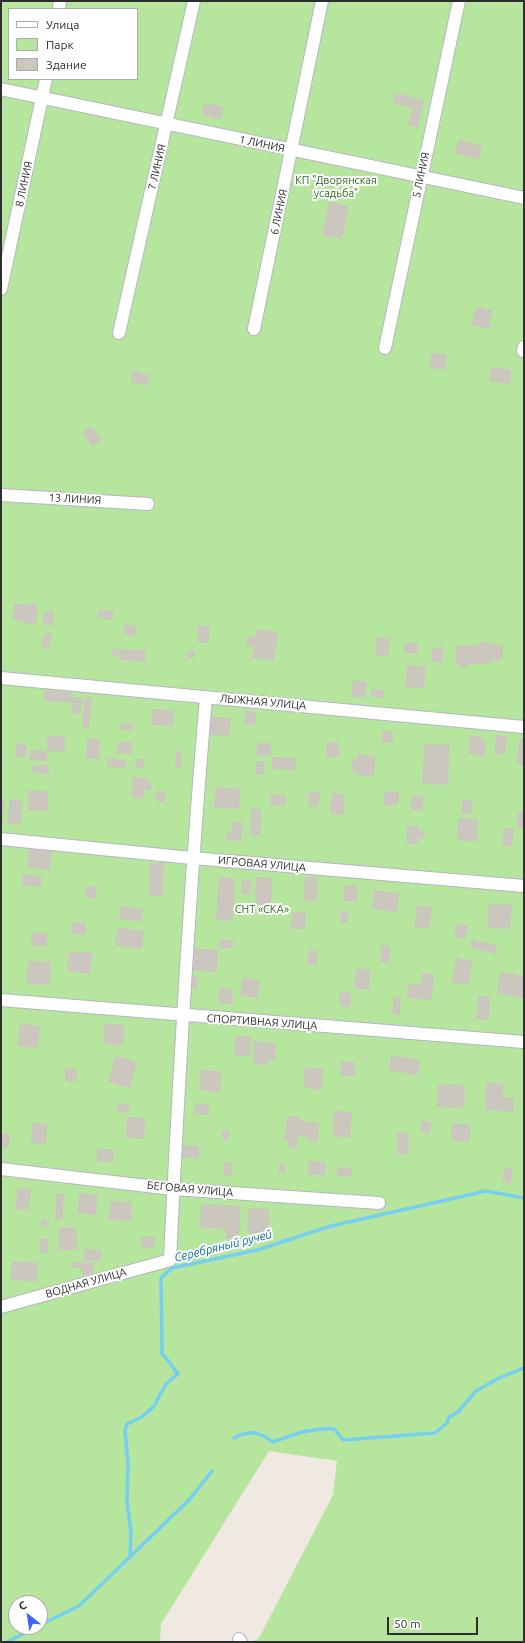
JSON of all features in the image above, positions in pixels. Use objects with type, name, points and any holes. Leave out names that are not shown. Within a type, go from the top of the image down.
[{"type":"street","name":"7 ЛИНИЯ","points":[[119,333],[194,1]]},
{"type":"street","name":"6 ЛИНИЯ","points":[[254,329],[322,1]]},
{"type":"street","name":"5 ЛИНИЯ","points":[[385,348],[420,177],[459,1]]},
{"type":"street","name":"8 ЛИНИЯ","points":[[1,289],[46,80]]},
{"type":"street","name":"1 ЛИНИЯ","points":[[1,89],[524,198]]},
{"type":"street","name":"13 ЛИНИЯ","points":[[1,495],[148,504]]},
{"type":"street","name":"ЛЫЖНАЯ УЛИЦА","points":[[1,678],[524,727]]},
{"type":"street","points":[[173,1189],[192,858],[206,697]]},
{"type":"street","name":"ИГРОВАЯ УЛИЦА","points":[[1,839],[192,858],[524,886]]},
{"type":"street","name":"СПОРТИВНАЯ УЛИЦА","points":[[1,1000],[182,1016],[524,1042]]},
{"type":"street","name":"БЕГОВАЯ УЛИЦА","points":[[1,1169],[173,1189],[379,1203]]},
{"type":"street","name":"ВОДНАЯ УЛИЦА","points":[[1,1307],[170,1260],[173,1189]]},
{"type":"green space","points":[[1,1],[524,1],[524,1642],[252,1642],[259,1638],[333,1495],[337,1461],[269,1451],[161,1624],[160,1642],[1,1642]]},
{"type":"building","points":[[395,93],[424,100],[418,128],[408,126],[412,108],[393,103]]},
{"type":"building","points":[[204,103],[223,107],[221,119],[202,115]]},
{"type":"building","points":[[459,139],[483,147],[478,160],[455,153]]},
{"type":"building","points":[[329,202],[349,206],[342,239],[322,235]]},
{"type":"building","points":[[476,306],[493,310],[489,329],[471,325]]},
{"type":"building","points":[[431,353],[446,354],[445,370],[429,368]]},
{"type":"building","points":[[491,367],[511,370],[510,384],[489,381]]},
{"type":"building","points":[[133,370],[150,375],[147,386],[130,382]]},
{"type":"building","points":[[91,426],[102,439],[93,447],[82,433]]},
{"type":"building","points":[[14,603],[38,605],[36,624],[22,623],[22,621],[13,620]]},
{"type":"building","points":[[99,609],[114,611],[112,620],[98,618]]},
{"type":"building","points":[[45,610],[54,611],[52,626],[43,625]]},
{"type":"building","points":[[126,623],[138,627],[134,637],[123,633]]},
{"type":"building","points":[[197,626],[210,626],[209,643],[197,642]]},
{"type":"building","points":[[256,629],[278,632],[274,661],[252,658],[254,647],[245,645],[247,636],[255,637]]},
{"type":"building","points":[[44,633],[52,634],[49,649],[41,648]]},
{"type":"building","points":[[377,637],[390,638],[388,656],[375,655]]},
{"type":"building","points":[[479,642],[494,642],[494,645],[503,645],[502,660],[493,660],[492,663],[469,664],[469,667],[460,668],[460,664],[456,664],[456,646],[479,645]]},
{"type":"building","points":[[404,643],[418,643],[418,653],[404,654]]},
{"type":"building","points":[[443,647],[443,662],[432,662],[432,648]]},
{"type":"building","points":[[113,648],[118,649],[117,657],[112,656]]},
{"type":"building","points":[[119,649],[146,650],[145,662],[119,660]]},
{"type":"building","points":[[192,649],[196,656],[189,659],[186,653]]},
{"type":"building","points":[[407,665],[426,666],[424,689],[405,687]]},
{"type":"building","points":[[353,680],[367,682],[365,698],[351,697]]},
{"type":"building","points":[[371,689],[384,690],[383,698],[371,697]]},
{"type":"building","points":[[45,690],[71,692],[71,703],[44,701]]},
{"type":"building","points":[[71,697],[83,698],[80,714],[72,713]]},
{"type":"building","points":[[85,697],[92,698],[89,728],[82,727]]},
{"type":"building","points":[[152,709],[174,710],[173,726],[151,725]]},
{"type":"building","points":[[245,711],[256,712],[255,725],[244,724]]},
{"type":"building","points":[[206,716],[231,718],[229,736],[205,735]]},
{"type":"building","points":[[121,723],[133,723],[133,730],[120,730]]},
{"type":"building","points":[[382,731],[393,731],[393,743],[382,743]]},
{"type":"building","points":[[470,735],[481,737],[481,740],[486,741],[485,756],[468,754]]},
{"type":"building","points":[[496,735],[507,736],[505,754],[494,753]]},
{"type":"building","points":[[47,736],[65,736],[65,752],[47,751]]},
{"type":"building","points":[[87,738],[100,739],[99,759],[86,759]]},
{"type":"building","points":[[519,739],[524,739],[524,765],[517,765]]},
{"type":"building","points":[[117,742],[132,742],[132,754],[117,754]]},
{"type":"building","points":[[339,742],[339,757],[326,757],[326,743]]},
{"type":"building","points":[[16,743],[26,744],[26,757],[15,757]]},
{"type":"building","points":[[257,743],[271,743],[271,756],[257,756]]},
{"type":"building","points":[[424,744],[450,745],[448,785],[422,783]]},
{"type":"building","points":[[30,750],[47,751],[47,761],[29,760]]},
{"type":"building","points":[[176,751],[182,751],[181,768],[175,768]]},
{"type":"building","points":[[358,754],[375,755],[374,776],[356,775],[356,772],[351,771],[352,758],[358,759]]},
{"type":"building","points":[[272,757],[296,758],[295,770],[272,769]]},
{"type":"building","points":[[107,758],[126,760],[125,768],[107,767]]},
{"type":"building","points":[[136,759],[144,759],[143,769],[136,768]]},
{"type":"building","points":[[256,761],[265,762],[264,775],[255,775]]},
{"type":"building","points":[[33,765],[49,765],[49,774],[33,773]]},
{"type":"building","points":[[133,777],[146,778],[146,782],[151,782],[151,791],[144,790],[143,799],[131,798]]},
{"type":"building","points":[[215,787],[240,788],[239,809],[214,808]]},
{"type":"building","points":[[28,790],[48,791],[48,811],[28,811]]},
{"type":"building","points":[[158,790],[167,794],[163,803],[154,799]]},
{"type":"building","points":[[309,791],[320,792],[318,807],[308,806]]},
{"type":"building","points":[[384,791],[399,792],[398,805],[383,805]]},
{"type":"building","points":[[332,793],[345,794],[344,815],[330,814]]},
{"type":"building","points":[[270,795],[286,795],[286,805],[270,805]]},
{"type":"building","points":[[411,795],[423,796],[423,811],[411,810]]},
{"type":"building","points":[[10,799],[23,801],[20,825],[7,824]]},
{"type":"building","points":[[463,799],[473,801],[471,814],[461,813]]},
{"type":"building","points":[[1,801],[5,801],[3,815],[1,815]]},
{"type":"building","points":[[251,809],[261,809],[260,835],[250,835]]},
{"type":"building","points":[[518,812],[524,812],[524,828],[517,828]]},
{"type":"building","points":[[458,818],[478,819],[477,842],[457,840]]},
{"type":"building","points":[[233,821],[243,823],[241,841],[227,840],[228,831],[232,831]]},
{"type":"building","points":[[407,826],[419,826],[418,831],[424,831],[423,839],[418,838],[418,844],[406,844]]},
{"type":"building","points":[[504,828],[514,829],[512,847],[502,845]]},
{"type":"building","points":[[29,848],[52,851],[50,870],[27,868]]},
{"type":"building","points":[[149,863],[164,863],[163,896],[149,896]]},
{"type":"building","points":[[23,874],[42,876],[41,887],[22,886]]},
{"type":"building","points":[[219,877],[235,878],[233,921],[216,920]]},
{"type":"building","points":[[256,877],[272,878],[271,905],[255,905]]},
{"type":"building","points":[[305,877],[318,877],[317,901],[304,901]]},
{"type":"building","points":[[242,879],[251,880],[249,895],[241,894]]},
{"type":"building","points":[[344,885],[357,885],[357,902],[344,901]]},
{"type":"building","points":[[86,886],[97,887],[96,898],[85,898]]},
{"type":"building","points":[[374,890],[399,893],[397,912],[372,909]]},
{"type":"building","points":[[489,903],[512,905],[510,929],[487,927]]},
{"type":"building","points":[[417,905],[432,907],[429,929],[414,927]]},
{"type":"building","points":[[121,906],[143,908],[141,922],[119,919]]},
{"type":"building","points":[[340,911],[348,911],[348,923],[341,923]]},
{"type":"building","points":[[292,912],[306,913],[305,929],[291,929]]},
{"type":"building","points":[[72,923],[86,923],[85,935],[71,934]]},
{"type":"building","points":[[457,923],[468,926],[465,939],[454,937]]},
{"type":"building","points":[[117,928],[144,931],[142,949],[115,946]]},
{"type":"building","points":[[31,932],[47,933],[47,946],[31,946]]},
{"type":"building","points":[[219,939],[234,940],[233,948],[219,948]]},
{"type":"building","points":[[472,939],[498,946],[495,954],[470,947]]},
{"type":"building","points":[[381,945],[390,946],[389,963],[380,962]]},
{"type":"building","points":[[193,949],[218,950],[217,972],[192,970]]},
{"type":"building","points":[[309,950],[318,951],[317,965],[307,963]]},
{"type":"building","points":[[69,951],[93,953],[90,974],[67,971]]},
{"type":"building","points":[[456,958],[472,961],[468,985],[452,982]]},
{"type":"building","points":[[28,961],[51,962],[50,985],[27,984]]},
{"type":"building","points":[[357,968],[371,970],[369,990],[354,988]]},
{"type":"building","points":[[500,972],[524,976],[523,998],[497,994]]},
{"type":"building","points":[[422,973],[434,974],[432,1000],[407,998],[408,984],[421,985]]},
{"type":"building","points":[[189,976],[198,977],[197,989],[188,988]]},
{"type":"building","points":[[242,978],[260,980],[258,998],[240,996]]},
{"type":"building","points":[[219,988],[233,989],[232,1005],[218,1003]]},
{"type":"building","points":[[340,992],[351,993],[350,1007],[339,1006]]},
{"type":"building","points":[[478,995],[490,996],[489,1020],[476,1019]]},
{"type":"building","points":[[394,996],[401,997],[400,1015],[392,1015]]},
{"type":"building","points":[[20,1024],[40,1026],[38,1048],[18,1046]]},
{"type":"building","points":[[104,1024],[124,1025],[124,1045],[104,1044]]},
{"type":"building","points":[[235,1036],[251,1036],[250,1056],[234,1056]]},
{"type":"building","points":[[254,1041],[276,1043],[275,1060],[268,1060],[268,1065],[253,1064]]},
{"type":"building","points":[[115,1056],[137,1061],[130,1088],[108,1082]]},
{"type":"building","points":[[391,1056],[420,1059],[418,1075],[389,1071]]},
{"type":"building","points":[[341,1061],[355,1062],[355,1076],[340,1076]]},
{"type":"building","points":[[305,1067],[323,1068],[322,1090],[304,1088]]},
{"type":"building","points":[[66,1068],[77,1069],[76,1082],[65,1081]]},
{"type":"building","points":[[200,1070],[221,1071],[220,1092],[199,1090]]},
{"type":"building","points":[[486,1083],[503,1083],[503,1097],[514,1097],[514,1112],[485,1110]]},
{"type":"building","points":[[438,1084],[465,1085],[464,1108],[436,1107]]},
{"type":"building","points":[[117,1103],[129,1104],[129,1112],[117,1112]]},
{"type":"building","points":[[195,1104],[209,1105],[209,1115],[194,1114]]},
{"type":"building","points":[[334,1110],[352,1112],[350,1138],[332,1136]]},
{"type":"building","points":[[287,1116],[301,1117],[300,1121],[319,1123],[318,1141],[308,1141],[308,1137],[298,1136],[297,1149],[289,1148],[289,1141],[285,1140]]},
{"type":"building","points":[[127,1117],[145,1118],[144,1139],[126,1138]]},
{"type":"building","points":[[422,1120],[432,1122],[429,1134],[420,1132]]},
{"type":"building","points":[[32,1123],[47,1123],[46,1144],[31,1143]]},
{"type":"building","points":[[452,1123],[470,1124],[470,1141],[451,1141]]},
{"type":"building","points":[[226,1130],[231,1135],[226,1140],[221,1135]]},
{"type":"building","points":[[397,1132],[409,1133],[408,1154],[397,1154]]},
{"type":"building","points":[[1,1134],[10,1134],[9,1148],[1,1147]]},
{"type":"building","points":[[181,1145],[199,1146],[199,1159],[181,1158]]},
{"type":"building","points":[[98,1148],[114,1150],[113,1163],[96,1161]]},
{"type":"building","points":[[308,1161],[325,1162],[325,1175],[308,1175]]},
{"type":"building","points":[[224,1162],[232,1162],[232,1176],[224,1176]]},
{"type":"building","points":[[280,1164],[286,1165],[285,1173],[278,1173]]},
{"type":"building","points":[[337,1167],[352,1168],[351,1177],[337,1176]]},
{"type":"building","points":[[505,1167],[513,1169],[510,1184],[502,1182]]},
{"type":"building","points":[[18,1188],[31,1189],[28,1210],[15,1209]]},
{"type":"building","points":[[56,1193],[64,1193],[62,1220],[55,1220]]},
{"type":"building","points":[[79,1193],[98,1195],[96,1215],[77,1213]]},
{"type":"building","points":[[110,1201],[132,1202],[131,1221],[109,1220]]},
{"type":"building","points":[[201,1204],[240,1206],[239,1239],[226,1239],[226,1229],[200,1228]]},
{"type":"building","points":[[248,1208],[269,1209],[269,1234],[247,1233]]},
{"type":"building","points":[[43,1219],[47,1219],[49,1223],[47,1227],[43,1227],[41,1225],[41,1221]]},
{"type":"building","points":[[76,1227],[77,1250],[59,1250],[58,1228]]},
{"type":"building","points":[[141,1236],[155,1237],[154,1248],[141,1247]]},
{"type":"building","points":[[40,1239],[48,1239],[48,1253],[40,1253]]},
{"type":"building","points":[[84,1249],[101,1250],[101,1261],[84,1261]]},
{"type":"building","points":[[12,1261],[38,1263],[36,1282],[11,1280]]},
{"type":"building","points":[[72,1262],[94,1263],[93,1276],[82,1275],[82,1269],[71,1268]]},
{"type":"waterway","name":"Серебряный ручей","points":[[130,1557],[131,1533],[127,1502],[128,1463],[125,1431],[127,1424],[142,1417],[154,1406],[166,1384],[178,1374],[162,1354],[161,1278],[172,1268],[257,1250],[331,1226],[486,1191],[524,1198]]},
{"type":"waterway","name":"Серебряный ручей","points":[[234,1438],[245,1434],[254,1433],[273,1442],[303,1432],[318,1429],[334,1429],[343,1440],[435,1433],[447,1423],[449,1417],[457,1413],[476,1391],[499,1378],[524,1368]]},
{"type":"waterway","name":"Серебряный ручей","points":[[48,1621],[79,1606],[189,1500],[212,1471]]},
{"type":"waterway","name":"Серебряный ручей","points":[[7,1642],[21,1635]]},
{"type":"park label","name":"КП \"Дворянская усадьба\"","points":[[336,186]]},
{"type":"park label","name":"СНТ «СКА»","points":[[262,909]]}]
